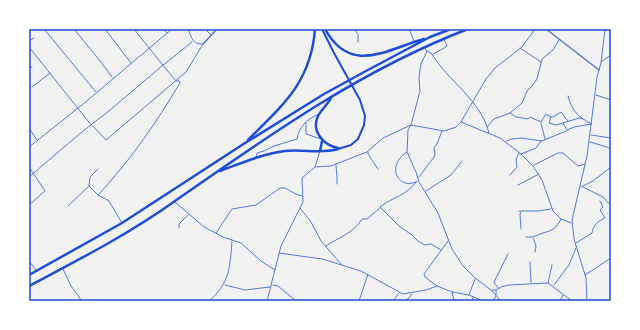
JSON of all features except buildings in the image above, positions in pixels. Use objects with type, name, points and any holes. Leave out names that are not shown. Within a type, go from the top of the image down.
[{"type":"highway","points":[[245,143],[280,108],[296,88],[302,78],[309,60],[315,29]]},
{"type":"highway","points":[[324,29],[337,45],[346,51],[364,56],[377,55],[430,38]]},
{"type":"highway","points":[[29,275],[122,224],[245,143],[324,94],[430,38],[451,29]]},
{"type":"highway","points":[[29,286],[100,248],[175,202],[218,172],[235,158],[332,97],[424,47],[468,29]]},
{"type":"highway","points":[[332,97],[317,118],[317,129],[322,140],[331,147],[338,149]]},
{"type":"highway","points":[[320,151],[322,140]]},
{"type":"highway","points":[[218,172],[255,157],[271,153],[338,149]]},
{"type":"main road","points":[[324,29],[364,109],[364,125],[361,134],[355,142],[348,147],[338,149]]},
{"type":"street","points":[[44,29],[96,92]]},
{"type":"street","points":[[74,29],[86,46],[101,60],[113,78]]},
{"type":"street","points":[[105,29],[131,63]]},
{"type":"street","points":[[98,195],[119,172],[141,143],[180,83],[180,81],[176,80],[134,29]]},
{"type":"street","points":[[163,29],[167,33]]},
{"type":"street","points":[[29,147],[172,29]]},
{"type":"street","points":[[188,29],[193,41],[197,44],[203,44]]},
{"type":"street","points":[[205,29],[211,35]]},
{"type":"street","points":[[29,47],[106,140],[186,72],[203,44],[218,29]]},
{"type":"street","points":[[354,29],[358,34],[358,42]]},
{"type":"street","points":[[409,29],[414,42]]},
{"type":"street","points":[[315,167],[336,164],[368,151],[383,138],[411,125],[443,131],[456,127],[461,122],[486,79],[520,48],[535,29]]},
{"type":"street","points":[[546,29],[599,70]]},
{"type":"street","points":[[587,301],[587,285],[576,248],[572,223],[573,210],[586,164],[590,142],[595,95],[605,29]]},
{"type":"street","points":[[29,41],[34,38]]},
{"type":"street","points":[[432,54],[447,47],[444,39]]},
{"type":"street","points":[[488,127],[494,119],[510,113],[522,103],[527,91],[535,81],[542,59],[553,50],[559,39]]},
{"type":"street","points":[[29,177],[193,41]]},
{"type":"street","points":[[424,47],[432,54],[438,65],[477,107],[488,127],[489,134]]},
{"type":"street","points":[[520,48],[541,63]]},
{"type":"street","points":[[427,51],[420,69],[420,91],[411,125],[408,130],[407,152],[418,177],[418,181],[438,213],[459,262],[475,278],[491,290],[501,301]]},
{"type":"street","points":[[601,63],[611,54]]},
{"type":"street","points":[[32,87],[50,72]]},
{"type":"street","points":[[595,95],[611,100]]},
{"type":"street","points":[[568,96],[573,110],[592,124]]},
{"type":"street","points":[[545,139],[541,122],[546,114],[552,117],[561,112],[568,122]]},
{"type":"street","points":[[510,113],[516,117],[528,120],[530,117],[541,122]]},
{"type":"street","points":[[255,157],[257,153],[297,139],[301,127],[317,115]]},
{"type":"street","points":[[551,116],[549,123],[556,125],[579,118],[584,119]]},
{"type":"street","points":[[307,122],[306,134],[322,140]]},
{"type":"street","points":[[461,122],[506,141],[520,153],[539,174],[544,183],[552,209],[561,219],[572,223]]},
{"type":"street","points":[[563,123],[567,130]]},
{"type":"street","points":[[510,175],[517,167],[516,159],[520,153],[536,148],[545,139],[574,127],[592,124]]},
{"type":"street","points":[[29,128],[37,140]]},
{"type":"street","points":[[418,177],[434,157],[434,148],[443,131]]},
{"type":"street","points":[[590,135],[611,138]]},
{"type":"street","points":[[506,141],[512,138],[542,141]]},
{"type":"street","points":[[590,142],[607,147],[611,150]]},
{"type":"street","points":[[267,301],[284,239],[302,204],[302,178],[315,167],[320,151]]},
{"type":"street","points":[[368,151],[368,154],[378,169]]},
{"type":"street","points":[[407,152],[398,160],[395,168],[396,174],[399,179],[407,183],[411,184],[418,181]]},
{"type":"street","points":[[533,166],[558,153],[563,154],[578,166],[586,164]]},
{"type":"street","points":[[425,192],[451,174],[462,161]]},
{"type":"street","points":[[336,164],[337,184]]},
{"type":"street","points":[[29,167],[45,191],[29,205]]},
{"type":"street","points":[[580,188],[611,167]]},
{"type":"street","points":[[68,206],[89,186],[90,177],[98,169]]},
{"type":"street","points":[[518,185],[539,174]]},
{"type":"street","points":[[325,246],[350,233],[358,227],[362,219],[367,219],[387,202],[406,193],[418,181]]},
{"type":"street","points":[[89,186],[98,195],[109,201],[122,224]]},
{"type":"street","points":[[582,186],[603,197],[611,206]]},
{"type":"street","points":[[216,234],[232,209],[256,205],[279,188],[285,188],[303,196]]},
{"type":"street","points":[[575,243],[589,236],[598,221],[605,218],[600,210],[603,207],[600,201]]},
{"type":"street","points":[[175,202],[201,225],[216,234],[244,244],[261,261],[276,270]]},
{"type":"street","points":[[380,207],[399,226],[418,241],[425,245],[431,244],[441,250]]},
{"type":"street","points":[[300,208],[311,222],[325,246],[342,265]]},
{"type":"street","points":[[519,211],[552,209]]},
{"type":"street","points":[[522,211],[520,214],[522,229]]},
{"type":"street","points":[[179,228],[179,224],[189,214]]},
{"type":"street","points":[[526,237],[533,237],[552,230],[561,219]]},
{"type":"street","points":[[533,237],[536,246],[535,252]]},
{"type":"street","points":[[209,301],[224,285],[230,268],[232,240]]},
{"type":"street","points":[[449,241],[424,274],[425,277],[437,286],[452,292],[469,295],[483,301]]},
{"type":"street","points":[[553,286],[569,265],[576,248]]},
{"type":"street","points":[[279,253],[322,259],[342,265],[368,274],[399,293],[413,293],[437,286]]},
{"type":"street","points":[[498,288],[494,282],[508,254]]},
{"type":"street","points":[[585,275],[611,258]]},
{"type":"street","points":[[29,261],[37,271]]},
{"type":"street","points":[[530,262],[531,284]]},
{"type":"street","points":[[548,283],[552,265]]},
{"type":"street","points":[[63,268],[71,286],[82,301]]},
{"type":"street","points":[[359,301],[368,274]]},
{"type":"street","points":[[469,295],[475,278]]},
{"type":"street","points":[[491,290],[496,290],[509,285],[548,283],[572,301]]},
{"type":"street","points":[[224,285],[230,288],[245,290],[278,286],[296,301]]},
{"type":"street","points":[[493,301],[496,296],[496,290]]},
{"type":"street","points":[[452,292],[454,301]]},
{"type":"street","points":[[394,301],[399,293]]},
{"type":"street","points":[[406,301],[413,293]]},
{"type":"street","points":[[560,301],[564,295]]},
{"type":"street","points":[[472,301],[473,297]]}]
